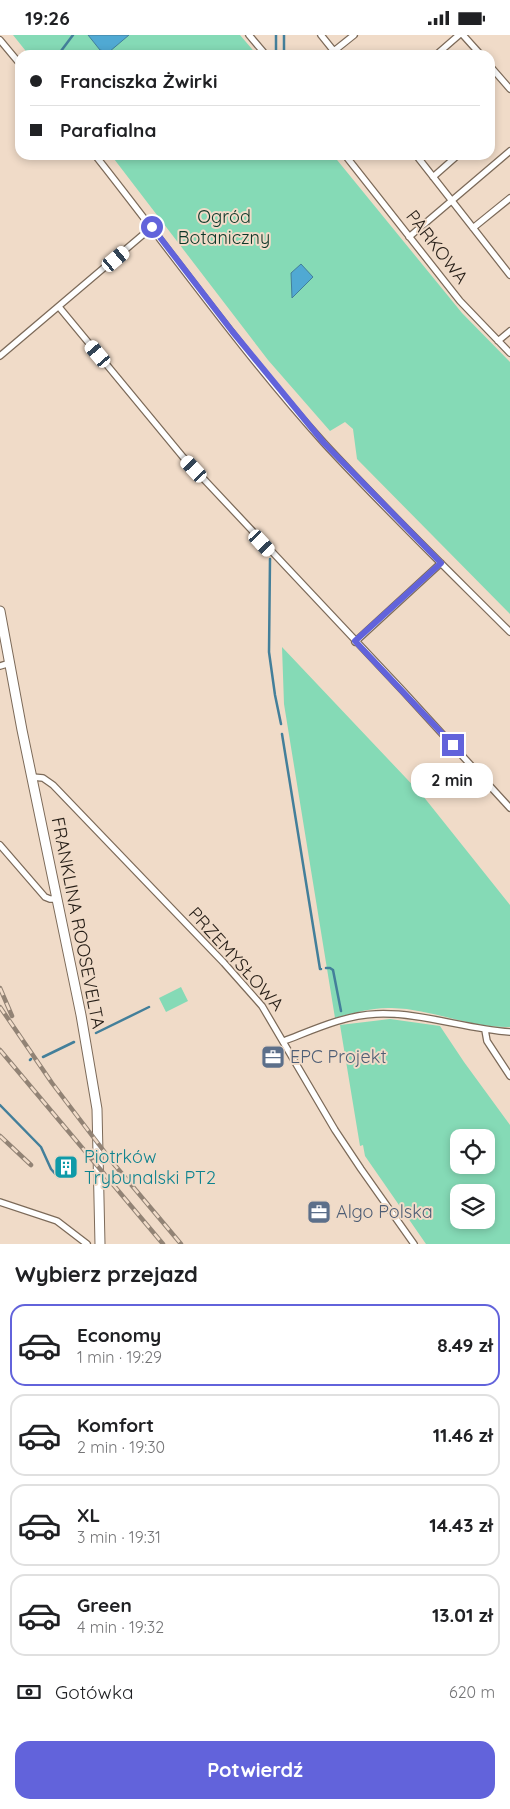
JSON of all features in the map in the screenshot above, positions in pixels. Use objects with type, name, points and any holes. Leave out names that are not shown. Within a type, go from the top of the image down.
[{"type":"street","points":[[249,35],[262,50]]},
{"type":"street","points":[[321,35],[330,50]]},
{"type":"street","points":[[337,50],[354,35]]},
{"type":"street","points":[[442,50],[459,35]]},
{"type":"street","points":[[463,35],[476,50]]},
{"type":"street","points":[[0,40],[15,58]]},
{"type":"street","points":[[495,72],[510,89]]},
{"type":"street","points":[[410,237],[510,151]]},
{"type":"street","points":[[99,160],[257,363],[324,443],[510,632]]},
{"type":"street","name":"PARKOWA","points":[[349,160],[460,301],[510,353]]},
{"type":"street","points":[[420,160],[510,275]]},
{"type":"street","points":[[433,177],[452,160]]},
{"type":"street","points":[[473,228],[510,198]]},
{"type":"street","points":[[0,356],[152,227]]},
{"type":"street","points":[[59,307],[182,456],[510,808]]},
{"type":"street","points":[[498,341],[510,331]]},
{"type":"street","points":[[355,641],[441,563]]},
{"type":"street","name":"FRANKLINA ROOSEVELTA","points":[[0,611],[32,777],[82,1015],[97,1109],[100,1244]]},
{"type":"street","points":[[0,666],[10,663]]},
{"type":"street","name":"PRZEMYSŁOWA","points":[[32,777],[42,778],[53,785],[224,963],[262,1006],[335,1130],[360,1169],[414,1244]]},
{"type":"street","points":[[0,845],[46,897],[57,899]]},
{"type":"street","points":[[284,1041],[332,1023],[375,1014],[405,1015],[485,1030],[510,1032]]},
{"type":"street","points":[[485,1030],[487,1041],[510,1076]]},
{"type":"street","points":[[0,1202],[57,1221],[87,1244]]},
{"type":"green space","points":[[13,35],[240,35],[253,50],[25,50]]},
{"type":"green space","name":"Ogród Botaniczny","points":[[115,160],[337,160],[462,313],[510,362],[510,614],[357,459],[353,429],[345,422],[330,431],[268,360]]},
{"type":"green space","points":[[282,647],[423,796],[510,905],[510,1027],[480,1025],[407,1009],[392,1008],[370,1009],[335,1018],[284,704]]},
{"type":"green space","points":[[181,987],[188,1001],[166,1012],[159,998]]},
{"type":"green space","points":[[390,1019],[440,1026],[510,1125],[510,1244],[426,1244],[365,1156],[363,1145],[360,1146],[340,1025]]},
{"type":"water","points":[[88,35],[129,35],[111,50],[100,50]]},
{"type":"water","points":[[301,264],[313,277],[292,298],[291,273]]},
{"type":"waterway","points":[[62,50],[73,35]]},
{"type":"waterway","points":[[276,35],[276,50]]},
{"type":"waterway","points":[[284,35],[284,50]]},
{"type":"waterway","points":[[270,559],[269,652],[281,724]]},
{"type":"waterway","points":[[282,734],[321,969]]},
{"type":"waterway","points":[[326,968],[333,970],[341,1011]]},
{"type":"waterway","points":[[96,1033],[149,1007]]},
{"type":"waterway","points":[[43,1057],[74,1042]]},
{"type":"waterway","points":[[0,1105],[41,1147],[51,1169],[58,1177]]},
{"type":"railway","points":[[0,988],[12,1016]]},
{"type":"railway","points":[[0,1007],[52,1083],[113,1163],[181,1244]]},
{"type":"railway","points":[[0,1050],[163,1244]]},
{"type":"railway","points":[[0,1136],[31,1165]]},
{"type":"place","name":"EPC Projekt","points":[[273,1057]]},
{"type":"place","name":"Piotrków Trybunalski PT2","points":[[66,1167]]},
{"type":"place","name":"Algo Polska","points":[[319,1212]]},
{"type":"route","points":[[152,227],[232,331],[324,443],[441,563],[355,641],[453,745]]}]
